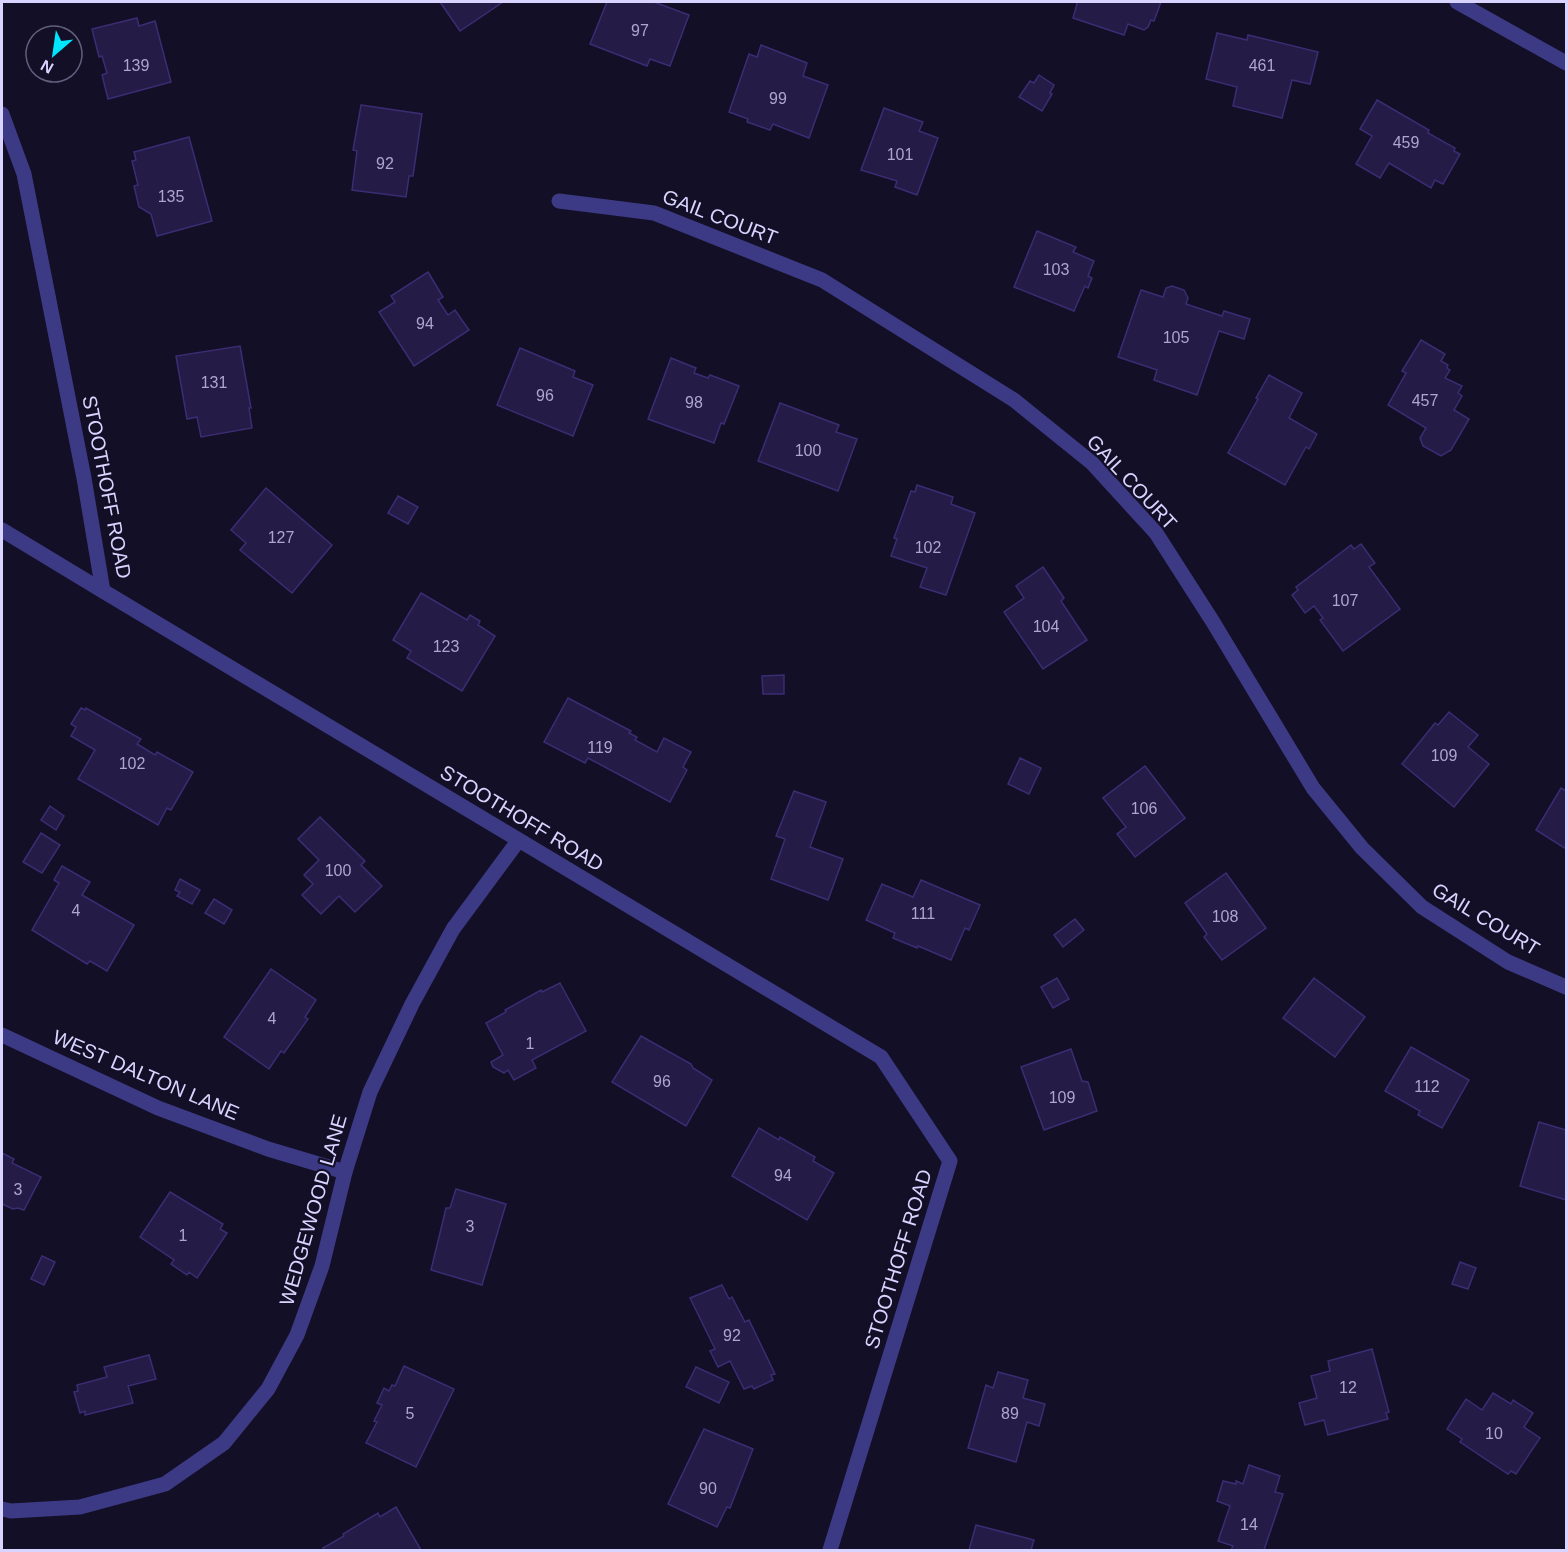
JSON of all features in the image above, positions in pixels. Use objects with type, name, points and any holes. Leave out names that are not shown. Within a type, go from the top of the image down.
[{"type":"street","points":[[1456,2],[1566,63]]},
{"type":"street","name":"STOOTHOFF ROAD","points":[[2,114],[24,174],[104,591],[881,1057],[950,1161],[830,1551]]},
{"type":"street","name":"GAIL COURT","points":[[559,201],[654,213],[822,280],[1014,400],[1092,463],[1156,533],[1213,622],[1313,788],[1362,848],[1422,907],[1508,962],[1566,987]]},
{"type":"street","points":[[2,530],[104,591]]},
{"type":"street","name":"WEDGEWOOD LANE","points":[[2,1509],[11,1511],[80,1507],[165,1484],[224,1443],[268,1389],[297,1335],[322,1266],[345,1172],[370,1092],[412,1004],[453,929],[518,840]]},
{"type":"street","name":"WEST DALTON LANE","points":[[2,1035],[158,1108],[268,1149],[345,1172]]},
{"type":"building","points":[[440,2],[503,2],[460,31]]},
{"type":"building","points":[[607,2],[654,2],[689,15],[670,66],[650,59],[647,66],[590,44]]},
{"type":"building","points":[[1076,2],[1161,2],[1154,21],[1151,20],[1148,27],[1144,30],[1128,24],[1124,35],[1073,18]]},
{"type":"building","points":[[137,18],[139,26],[155,21],[171,82],[108,99],[102,75],[107,73],[102,56],[99,57],[92,29]]},
{"type":"building","points":[[1217,33],[1247,40],[1248,35],[1318,52],[1310,84],[1292,80],[1282,118],[1233,106],[1237,87],[1206,79]]},
{"type":"building","points":[[761,45],[807,63],[803,76],[828,85],[809,138],[773,124],[770,130],[747,122],[748,119],[729,112],[749,54],[757,57]]},
{"type":"building","points":[[1039,75],[1054,85],[1050,93],[1052,94],[1042,111],[1019,97],[1030,81],[1034,83]]},
{"type":"building","points":[[1377,100],[1429,130],[1428,133],[1455,148],[1454,151],[1460,154],[1443,184],[1435,180],[1431,188],[1389,163],[1380,178],[1356,164],[1372,136],[1360,129]]},
{"type":"building","points":[[361,105],[422,114],[413,176],[409,176],[406,197],[352,190],[357,151],[353,150]]},
{"type":"building","points":[[884,108],[923,122],[919,131],[938,138],[917,195],[895,187],[897,181],[861,170]]},
{"type":"building","points":[[189,137],[212,221],[157,236],[151,214],[139,207],[134,186],[138,185],[132,161],[136,160],[134,152]]},
{"type":"building","points":[[1037,231],[1076,247],[1073,252],[1094,261],[1088,276],[1092,278],[1088,288],[1085,286],[1074,311],[1014,287]]},
{"type":"building","points":[[428,272],[443,297],[438,300],[448,315],[455,310],[469,330],[414,366],[379,312],[395,302],[391,296]]},
{"type":"building","points":[[1172,286],[1184,290],[1188,298],[1186,304],[1222,316],[1224,311],[1250,319],[1244,339],[1219,331],[1197,395],[1154,380],[1157,370],[1118,357],[1141,290],[1163,297],[1166,288]]},
{"type":"building","points":[[1421,340],[1445,354],[1441,361],[1448,365],[1447,368],[1450,370],[1445,378],[1462,386],[1458,393],[1462,396],[1454,410],[1469,419],[1451,450],[1441,456],[1423,446],[1420,438],[1426,428],[1388,405],[1406,373],[1402,371]]},
{"type":"building","points":[[240,346],[251,408],[249,408],[252,428],[201,437],[197,417],[187,419],[176,356]]},
{"type":"building","points":[[520,348],[575,371],[573,377],[593,385],[573,436],[497,405]]},
{"type":"building","points":[[671,358],[696,368],[694,373],[708,378],[710,375],[739,386],[714,443],[648,419]]},
{"type":"building","points":[[1269,375],[1302,393],[1289,418],[1317,434],[1309,449],[1306,447],[1285,485],[1228,453]]},
{"type":"building","points":[[780,403],[839,425],[836,432],[857,439],[838,491],[758,461]]},
{"type":"building","points":[[917,485],[953,497],[951,504],[975,513],[946,595],[920,587],[927,568],[891,556],[897,539],[894,538],[911,491],[915,492]]},
{"type":"building","points":[[266,488],[332,545],[292,593],[240,550],[246,543],[231,530]]},
{"type":"building","points":[[398,496],[418,507],[408,524],[388,513]]},
{"type":"building","points":[[1361,544],[1375,563],[1369,567],[1400,609],[1343,651],[1320,620],[1323,618],[1314,606],[1305,613],[1292,595],[1298,590],[1296,587],[1351,545],[1354,549]]},
{"type":"building","points":[[1043,567],[1064,598],[1061,601],[1087,640],[1043,669],[1004,612],[1024,598],[1016,586]]},
{"type":"building","points":[[421,593],[467,620],[470,615],[480,621],[478,625],[495,636],[462,691],[407,658],[411,651],[393,640]]},
{"type":"building","points":[[784,675],[784,694],[763,694],[762,676]]},
{"type":"building","points":[[568,698],[631,731],[629,733],[637,737],[635,740],[657,752],[664,738],[691,752],[683,767],[687,770],[670,802],[588,758],[585,763],[544,742]]},
{"type":"building","points":[[81,708],[85,710],[86,708],[141,739],[137,744],[155,755],[157,752],[193,772],[171,810],[167,808],[158,825],[78,779],[95,750],[71,736],[76,727],[71,724]]},
{"type":"building","points":[[1449,712],[1478,735],[1468,747],[1489,764],[1454,807],[1402,764],[1435,723],[1438,725]]},
{"type":"building","points":[[1020,758],[1041,768],[1029,794],[1008,784]]},
{"type":"building","points":[[1145,766],[1185,818],[1135,857],[1117,834],[1126,827],[1103,798]]},
{"type":"building","points":[[1561,788],[1566,791],[1566,849],[1536,830]]},
{"type":"building","points":[[794,791],[826,802],[810,847],[843,859],[828,900],[771,879],[785,839],[776,836]]},
{"type":"building","points":[[50,806],[64,816],[56,830],[41,820]]},
{"type":"building","points":[[320,817],[365,861],[361,865],[382,886],[355,912],[339,896],[321,914],[302,895],[313,884],[304,875],[319,860],[298,839]]},
{"type":"building","points":[[41,833],[60,845],[42,873],[23,862]]},
{"type":"building","points":[[62,866],[90,882],[82,895],[134,925],[107,971],[90,961],[87,964],[32,930],[59,883],[54,880]]},
{"type":"building","points":[[1226,873],[1266,928],[1222,960],[1204,937],[1207,934],[1185,903]]},
{"type":"building","points":[[180,879],[200,890],[192,904],[177,896],[180,892],[175,890]]},
{"type":"building","points":[[921,880],[980,905],[969,930],[965,928],[951,960],[893,938],[895,933],[866,920],[882,884],[913,897]]},
{"type":"building","points":[[214,899],[232,910],[224,924],[205,913]]},
{"type":"building","points":[[1075,919],[1084,930],[1063,947],[1054,935]]},
{"type":"building","points":[[271,969],[316,1000],[305,1017],[308,1019],[284,1053],[281,1051],[269,1069],[224,1037]]},
{"type":"building","points":[[1057,978],[1069,999],[1053,1008],[1041,987]]},
{"type":"building","points":[[1314,978],[1365,1017],[1335,1057],[1283,1018]]},
{"type":"building","points":[[560,983],[586,1031],[532,1060],[536,1068],[514,1080],[508,1070],[504,1073],[493,1067],[491,1062],[503,1055],[486,1023],[541,990],[542,992]]},
{"type":"building","points":[[641,1036],[691,1064],[693,1068],[712,1080],[686,1126],[612,1082]]},
{"type":"building","points":[[1411,1047],[1469,1080],[1442,1128],[1418,1115],[1420,1111],[1385,1091]]},
{"type":"building","points":[[1071,1049],[1082,1081],[1088,1082],[1097,1111],[1044,1130],[1021,1067]]},
{"type":"building","points":[[1539,1122],[1566,1130],[1566,1200],[1520,1186]]},
{"type":"building","points":[[759,1128],[815,1157],[813,1161],[834,1173],[807,1220],[732,1176]]},
{"type":"building","points":[[2,1153],[14,1159],[12,1163],[41,1177],[24,1210],[13,1209],[2,1204]]},
{"type":"building","points":[[456,1189],[506,1204],[482,1285],[431,1270],[446,1208],[450,1208]]},
{"type":"building","points":[[170,1192],[223,1224],[220,1229],[227,1233],[197,1278],[189,1272],[187,1275],[171,1264],[174,1260],[140,1237]]},
{"type":"building","points":[[42,1256],[55,1262],[44,1285],[31,1279]]},
{"type":"building","points":[[1460,1262],[1476,1268],[1468,1289],[1452,1284]]},
{"type":"building","points":[[722,1285],[729,1299],[732,1297],[745,1322],[749,1320],[775,1374],[771,1375],[773,1380],[754,1389],[752,1386],[744,1389],[730,1361],[718,1367],[710,1351],[715,1349],[690,1298]]},
{"type":"building","points":[[1372,1349],[1389,1412],[1386,1413],[1388,1419],[1328,1435],[1324,1420],[1305,1425],[1299,1403],[1317,1398],[1311,1376],[1330,1371],[1328,1361]]},
{"type":"building","points":[[149,1355],[156,1379],[128,1386],[133,1403],[85,1415],[85,1411],[80,1413],[74,1392],[78,1391],[77,1385],[107,1377],[104,1367]]},
{"type":"building","points":[[404,1366],[454,1389],[416,1467],[366,1443],[377,1422],[374,1421],[382,1405],[377,1403],[384,1388],[389,1391],[392,1385],[395,1386]]},
{"type":"building","points":[[696,1367],[729,1382],[719,1403],[686,1387]]},
{"type":"building","points":[[998,1372],[1028,1380],[1023,1398],[1045,1404],[1039,1426],[1027,1422],[1016,1462],[968,1448],[986,1385],[993,1388]]},
{"type":"building","points":[[1493,1393],[1511,1404],[1513,1400],[1533,1413],[1524,1427],[1540,1438],[1516,1474],[1511,1471],[1508,1474],[1460,1442],[1462,1439],[1447,1429],[1466,1399],[1482,1410]]},
{"type":"building","points":[[704,1429],[753,1449],[730,1508],[727,1507],[717,1527],[668,1504]]},
{"type":"building","points":[[1249,1465],[1280,1476],[1275,1492],[1283,1494],[1264,1550],[1231,1550],[1233,1546],[1218,1541],[1230,1506],[1217,1501],[1223,1481],[1236,1484],[1236,1481],[1243,1484]]},
{"type":"building","points":[[396,1507],[421,1550],[324,1550],[323,1548],[344,1536],[343,1534],[378,1513],[380,1517]]},
{"type":"building","points":[[976,1525],[1034,1540],[1031,1550],[969,1550]]}]
